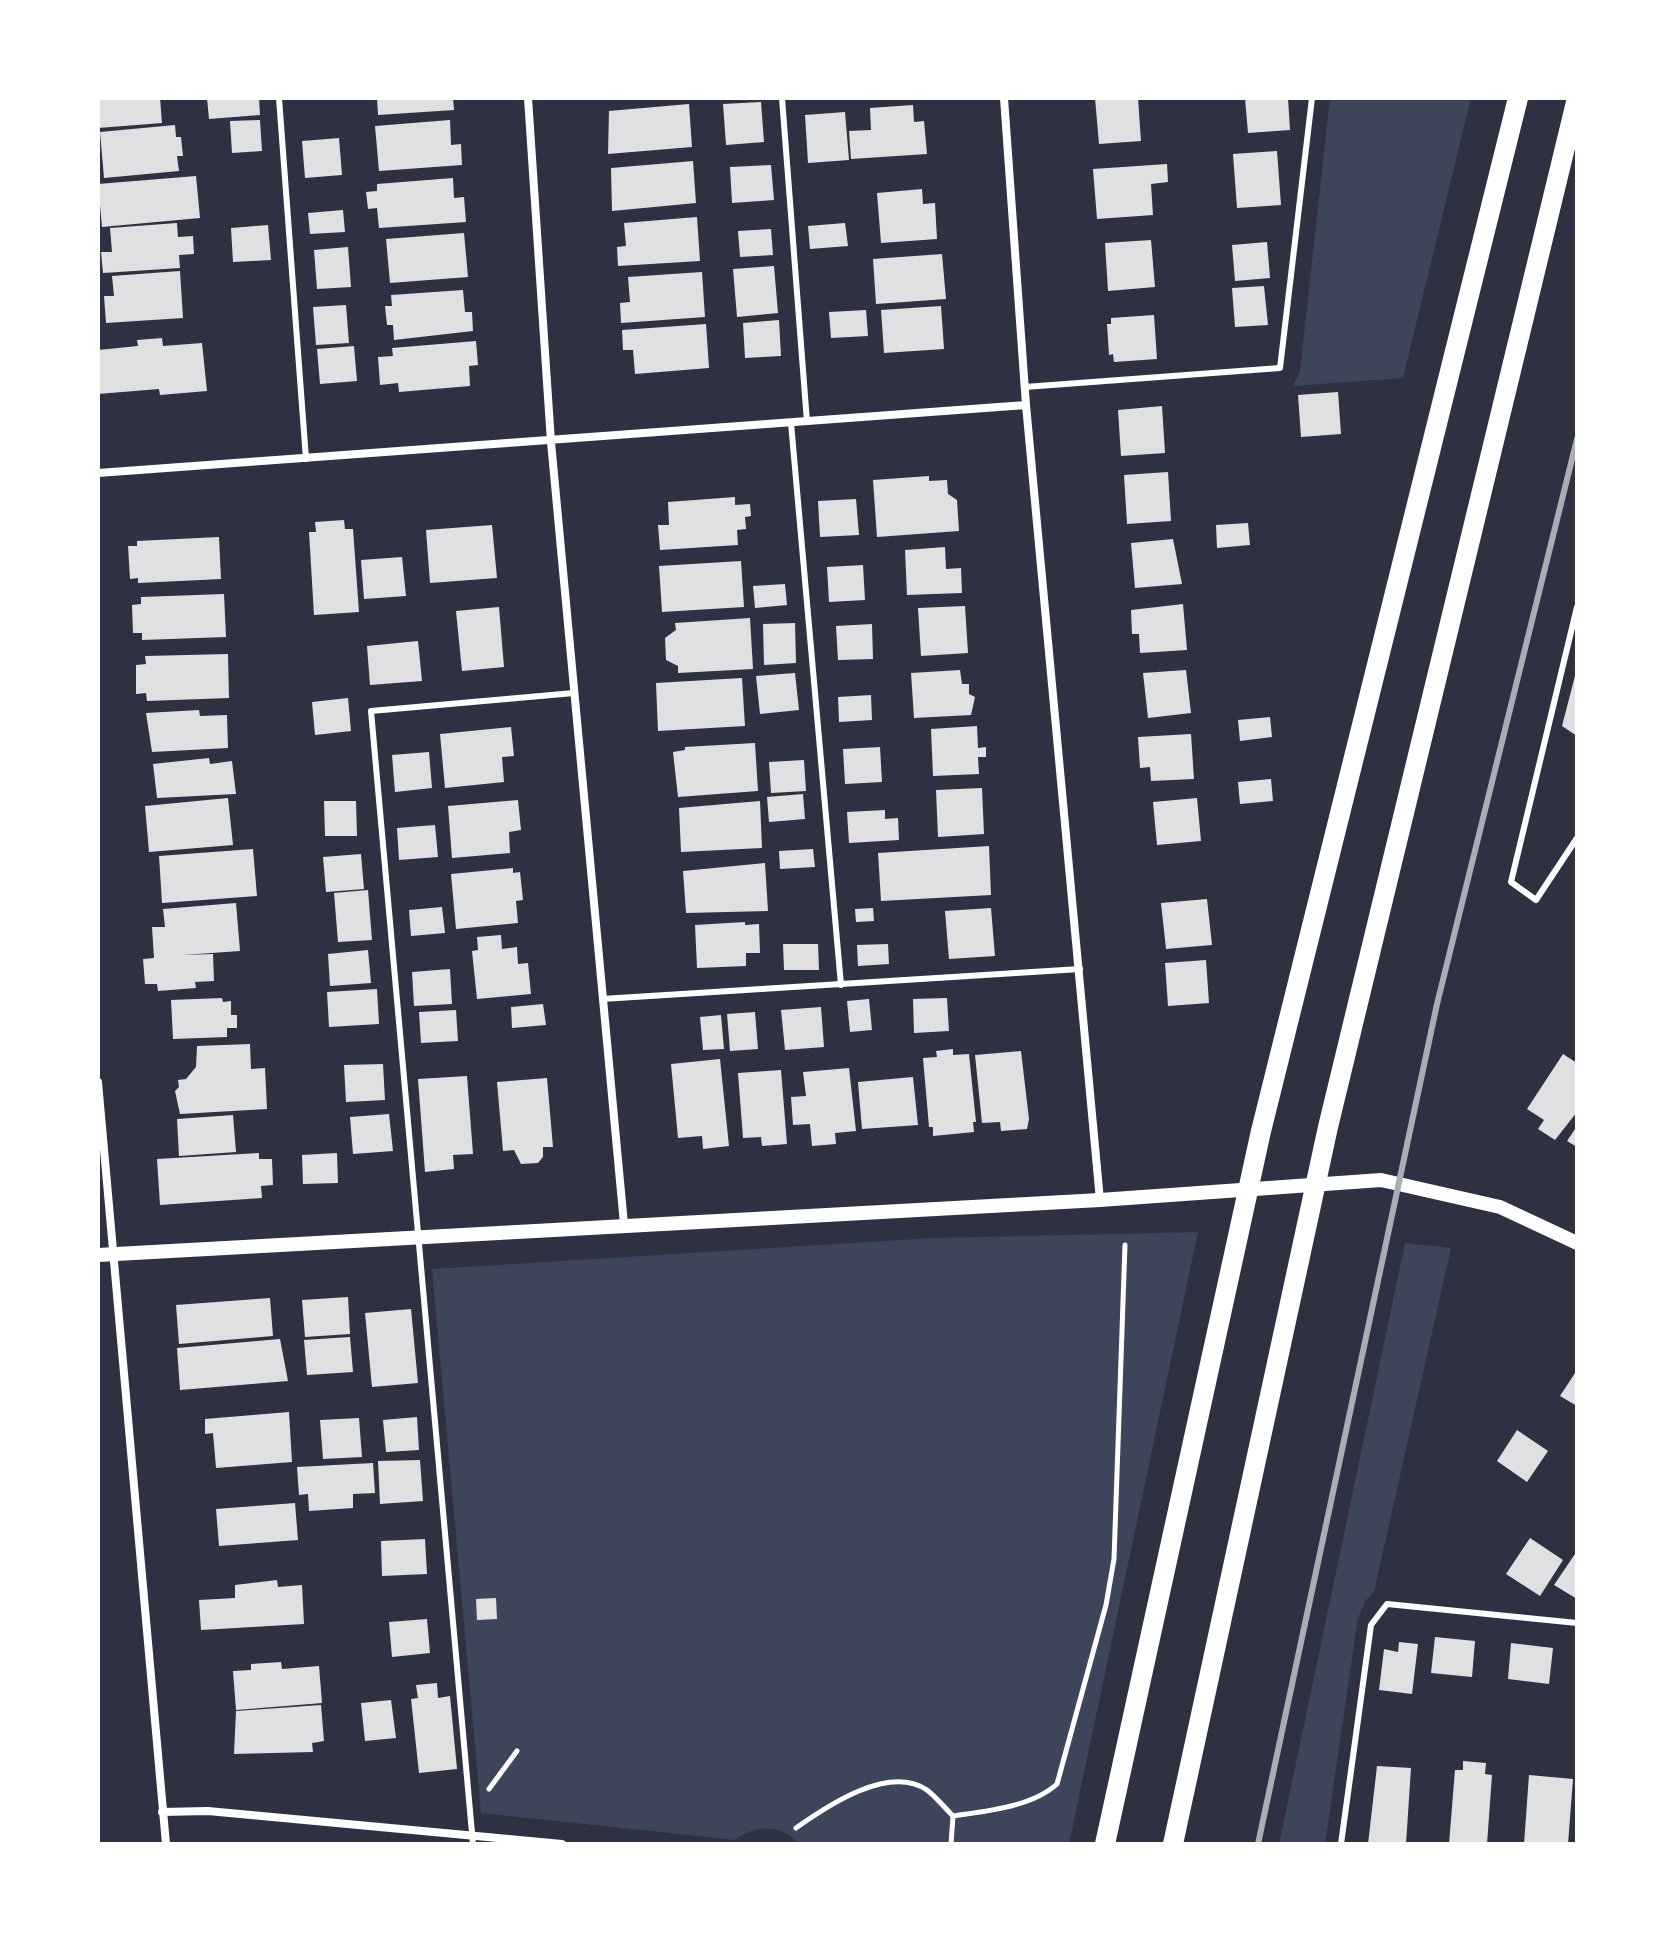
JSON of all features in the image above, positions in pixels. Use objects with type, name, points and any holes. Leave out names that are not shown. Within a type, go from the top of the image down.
[{"type":"main road","points":[[1105,1844],[1238,1248],[1261,1131],[1518,98]]},
{"type":"main road","points":[[1173,1844],[1328,1127],[1577,98]]},
{"type":"street","points":[[528,98],[551,442],[624,1224]]},
{"type":"street","points":[[1004,98],[1026,405],[1100,1200]]},
{"type":"street","points":[[98,473],[1026,405]]},
{"type":"street","points":[[98,1082],[166,1844]]},
{"type":"street","points":[[98,1255],[1100,1200],[1381,1180],[1500,1207],[1577,1243]]},
{"type":"street","points":[[162,1812],[208,1811],[472,1833],[562,1844]]},
{"type":"lane","points":[[279,98],[306,459]]},
{"type":"lane","points":[[782,98],[807,422]]},
{"type":"lane","points":[[1025,387],[1280,368],[1312,98]]},
{"type":"lane","points":[[791,423],[841,985]]},
{"type":"lane","points":[[1577,607],[1511,882],[1536,900],[1577,838]]},
{"type":"lane","points":[[473,1844],[416,1238],[371,711],[574,693]]},
{"type":"lane","points":[[602,999],[1080,969]]},
{"type":"lane","points":[[1341,1844],[1371,1625],[1387,1604],[1577,1623]]},
{"type":"path","points":[[953,1816],[988,1811],[1046,1794],[1057,1784],[1106,1605],[1114,1559],[1125,1245]]},
{"type":"path","points":[[486,1793],[517,1751]]},
{"type":"path","points":[[796,1828],[842,1801],[878,1785],[900,1781],[925,1789],[953,1816]]},
{"type":"path","points":[[951,1844],[953,1816]]},
{"type":"shaded area","points":[[1330,98],[1471,98],[1403,378],[1293,386],[1300,371]]},
{"type":"shaded area","points":[[1198,1232],[1069,1844],[799,1844],[785,1833],[768,1828],[751,1831],[735,1840],[481,1813],[432,1269],[933,1238]]},
{"type":"shaded area","points":[[1405,1243],[1451,1248],[1374,1592],[1365,1601],[1358,1618],[1325,1844],[1279,1844]]},
{"type":"building","points":[[98,98],[160,98],[162,123],[98,128]]},
{"type":"building","points":[[207,98],[259,98],[260,115],[209,119]]},
{"type":"building","points":[[377,98],[453,98],[454,110],[378,115]]},
{"type":"building","points":[[1095,98],[1138,98],[1141,141],[1099,144]]},
{"type":"building","points":[[1245,98],[1288,98],[1290,130],[1248,133]]},
{"type":"building","points":[[761,102],[764,142],[726,145],[723,104]]},
{"type":"building","points":[[689,104],[692,147],[608,154],[609,111]]},
{"type":"building","points":[[913,105],[914,122],[924,121],[927,154],[851,159],[849,131],[871,130],[870,108]]},
{"type":"building","points":[[845,112],[849,160],[808,163],[805,115]]},
{"type":"building","points":[[260,120],[262,151],[232,153],[230,121]]},
{"type":"building","points":[[450,120],[451,145],[461,144],[462,165],[379,171],[375,126]]},
{"type":"building","points":[[175,125],[176,137],[181,137],[183,156],[177,156],[179,171],[104,178],[100,132]]},
{"type":"building","points":[[339,138],[342,175],[305,178],[302,141]]},
{"type":"building","points":[[1277,151],[1281,205],[1237,208],[1233,154]]},
{"type":"building","points":[[693,161],[696,203],[612,211],[611,168]]},
{"type":"building","points":[[1167,164],[1168,182],[1151,184],[1153,215],[1097,219],[1093,169]]},
{"type":"building","points":[[771,165],[774,200],[732,203],[730,167]]},
{"type":"building","points":[[196,176],[200,218],[102,227],[98,184]]},
{"type":"building","points":[[453,178],[454,198],[464,197],[466,222],[379,228],[377,208],[368,209],[366,192],[377,191],[377,184]]},
{"type":"building","points":[[922,189],[923,204],[935,203],[937,239],[881,243],[877,193]]},
{"type":"building","points":[[343,210],[345,232],[310,234],[308,213]]},
{"type":"building","points":[[697,217],[700,261],[618,266],[617,247],[626,246],[624,223]]},
{"type":"building","points":[[177,223],[178,237],[193,236],[194,254],[179,255],[180,268],[103,273],[101,252],[112,252],[110,228]]},
{"type":"building","points":[[845,223],[848,246],[810,249],[808,226]]},
{"type":"building","points":[[268,225],[271,260],[233,262],[231,228]]},
{"type":"building","points":[[771,229],[773,255],[740,257],[738,231]]},
{"type":"building","points":[[464,233],[468,277],[390,283],[386,239]]},
{"type":"building","points":[[1151,240],[1155,287],[1108,291],[1105,243]]},
{"type":"building","points":[[1267,242],[1270,278],[1235,281],[1232,245]]},
{"type":"building","points":[[348,247],[351,287],[317,289],[314,250]]},
{"type":"building","points":[[942,254],[946,299],[876,304],[873,259]]},
{"type":"building","points":[[774,266],[778,313],[737,317],[733,269]]},
{"type":"building","points":[[180,271],[183,318],[106,323],[104,296],[114,296],[112,276]]},
{"type":"building","points":[[702,272],[705,317],[621,323],[620,303],[630,302],[628,277]]},
{"type":"building","points":[[1264,286],[1268,325],[1235,327],[1232,288]]},
{"type":"building","points":[[463,290],[465,312],[472,312],[473,331],[394,340],[393,325],[387,325],[385,306],[392,306],[391,295]]},
{"type":"building","points":[[346,305],[349,343],[316,345],[313,307]]},
{"type":"building","points":[[941,306],[944,349],[884,353],[881,310]]},
{"type":"building","points":[[866,310],[868,336],[831,338],[829,312]]},
{"type":"building","points":[[1154,315],[1157,359],[1114,362],[1113,354],[1109,355],[1107,324],[1111,324],[1111,318]]},
{"type":"building","points":[[779,320],[781,356],[745,358],[743,323]]},
{"type":"building","points":[[706,324],[709,368],[635,374],[633,350],[623,350],[622,330]]},
{"type":"building","points":[[162,338],[163,346],[202,343],[207,391],[160,395],[159,389],[98,394],[98,350],[138,346],[137,340]]},
{"type":"building","points":[[476,341],[478,365],[469,366],[470,386],[399,392],[398,383],[380,385],[378,357],[393,356],[392,348]]},
{"type":"building","points":[[354,346],[357,381],[320,384],[317,349]]},
{"type":"building","points":[[1338,392],[1341,434],[1301,437],[1298,395]]},
{"type":"building","points":[[1162,406],[1165,453],[1121,456],[1118,410]]},
{"type":"building","points":[[1168,472],[1171,521],[1127,524],[1124,475]]},
{"type":"building","points":[[929,476],[929,481],[947,480],[948,494],[957,500],[959,531],[877,537],[873,480]]},
{"type":"building","points":[[735,497],[735,505],[750,504],[751,516],[745,517],[746,529],[737,530],[738,545],[660,550],[658,525],[669,525],[668,502]]},
{"type":"building","points":[[856,499],[859,535],[820,537],[818,501]]},
{"type":"building","points":[[344,520],[345,529],[353,529],[359,612],[314,615],[309,532],[316,532],[315,522]]},
{"type":"building","points":[[1248,523],[1250,545],[1217,548],[1216,525]]},
{"type":"building","points":[[492,525],[497,578],[430,583],[426,530]]},
{"type":"building","points":[[219,537],[221,579],[138,583],[138,578],[130,579],[128,546],[137,546],[137,541]]},
{"type":"building","points":[[1173,539],[1182,584],[1135,588],[1131,543]]},
{"type":"building","points":[[945,547],[946,569],[961,568],[962,593],[907,595],[905,550]]},
{"type":"building","points":[[402,557],[406,596],[364,599],[361,560]]},
{"type":"building","points":[[741,561],[744,607],[662,612],[659,566]]},
{"type":"building","points":[[863,565],[865,600],[829,602],[827,567]]},
{"type":"building","points":[[785,584],[787,605],[755,608],[753,586]]},
{"type":"building","points":[[224,594],[226,637],[142,640],[142,633],[133,633],[132,605],[141,604],[141,597]]},
{"type":"building","points":[[1183,604],[1187,650],[1140,653],[1139,634],[1132,634],[1131,610]]},
{"type":"building","points":[[965,606],[968,653],[921,656],[918,608]]},
{"type":"building","points":[[499,607],[504,667],[462,671],[456,611]]},
{"type":"building","points":[[750,618],[753,669],[678,673],[678,666],[666,660],[665,638],[676,630],[675,623]]},
{"type":"building","points":[[795,623],[796,663],[764,665],[763,624]]},
{"type":"building","points":[[872,624],[873,659],[838,660],[836,626]]},
{"type":"building","points":[[418,641],[422,681],[370,685],[367,646]]},
{"type":"building","points":[[228,654],[229,698],[147,701],[146,693],[136,694],[136,665],[146,664],[145,656]]},
{"type":"building","points":[[960,670],[962,684],[969,684],[969,694],[975,697],[971,715],[914,718],[911,673]]},
{"type":"building","points":[[1186,670],[1191,713],[1148,718],[1143,673]]},
{"type":"building","points":[[795,673],[799,710],[760,714],[756,676]]},
{"type":"building","points":[[1577,673],[1577,736],[1562,726]]},
{"type":"building","points":[[742,678],[745,726],[658,731],[656,683]]},
{"type":"building","points":[[871,695],[872,720],[839,722],[838,697]]},
{"type":"building","points":[[348,698],[351,731],[315,735],[312,702]]},
{"type":"building","points":[[199,710],[200,716],[227,715],[228,748],[152,752],[146,713]]},
{"type":"building","points":[[1270,717],[1272,737],[1240,741],[1238,720]]},
{"type":"building","points":[[977,726],[978,748],[986,747],[986,757],[978,757],[979,774],[933,776],[931,729]]},
{"type":"building","points":[[511,727],[514,756],[502,757],[504,782],[445,788],[440,734]]},
{"type":"building","points":[[1191,734],[1194,779],[1151,781],[1150,767],[1140,768],[1138,737]]},
{"type":"building","points":[[755,743],[758,791],[678,797],[673,752],[685,750],[685,747]]},
{"type":"building","points":[[880,747],[882,782],[845,784],[843,749]]},
{"type":"building","points":[[429,752],[432,788],[395,792],[392,755]]},
{"type":"building","points":[[209,758],[210,764],[232,761],[236,794],[157,798],[153,764]]},
{"type":"building","points":[[804,760],[806,791],[771,793],[769,762]]},
{"type":"building","points":[[1271,779],[1273,801],[1240,804],[1238,782]]},
{"type":"building","points":[[982,788],[984,834],[938,837],[936,790]]},
{"type":"building","points":[[803,794],[805,819],[769,822],[767,797]]},
{"type":"building","points":[[228,798],[233,845],[149,852],[145,806]]},
{"type":"building","points":[[1197,798],[1201,841],[1157,845],[1153,802]]},
{"type":"building","points":[[518,800],[521,830],[509,832],[510,853],[452,858],[448,806]]},
{"type":"building","points":[[324,801],[356,801],[357,836],[325,836]]},
{"type":"building","points":[[760,801],[762,848],[681,852],[679,808]]},
{"type":"building","points":[[885,810],[885,819],[898,818],[899,840],[849,843],[847,812]]},
{"type":"building","points":[[435,825],[438,857],[399,860],[397,828]]},
{"type":"building","points":[[989,846],[991,895],[881,901],[878,853]]},
{"type":"building","points":[[253,849],[257,896],[162,903],[159,856]]},
{"type":"building","points":[[813,849],[815,867],[780,869],[779,851]]},
{"type":"building","points":[[361,854],[364,889],[326,892],[323,857]]},
{"type":"building","points":[[765,863],[768,911],[686,913],[683,871]]},
{"type":"building","points":[[513,868],[513,873],[520,872],[523,900],[516,901],[518,923],[456,929],[451,874]]},
{"type":"building","points":[[368,890],[372,940],[338,942],[334,893]]},
{"type":"building","points":[[1207,899],[1212,945],[1166,949],[1161,903]]},
{"type":"building","points":[[236,903],[240,951],[183,955],[213,954],[214,981],[195,982],[196,988],[158,991],[157,984],[145,984],[143,959],[154,958],[152,927],[165,927],[163,909]]},
{"type":"building","points":[[442,907],[445,933],[411,936],[409,910]]},
{"type":"building","points":[[873,908],[874,921],[856,922],[855,909]]},
{"type":"building","points":[[991,908],[995,956],[949,959],[945,911]]},
{"type":"building","points":[[745,922],[745,925],[759,924],[760,953],[746,953],[746,966],[697,968],[695,925]]},
{"type":"building","points":[[501,935],[502,949],[517,947],[518,964],[528,963],[531,994],[477,999],[472,951],[478,950],[477,937]]},
{"type":"building","points":[[783,944],[818,944],[819,970],[784,970]]},
{"type":"building","points":[[888,944],[889,964],[858,966],[857,945]]},
{"type":"building","points":[[368,950],[371,983],[330,986],[328,954]]},
{"type":"building","points":[[1206,960],[1209,1003],[1168,1006],[1165,963]]},
{"type":"building","points":[[450,969],[452,1004],[414,1006],[412,972]]},
{"type":"building","points":[[377,989],[379,1024],[329,1027],[327,992]]},
{"type":"building","points":[[222,998],[223,1002],[231,1001],[231,1015],[237,1015],[237,1028],[227,1028],[227,1037],[173,1039],[171,1000]]},
{"type":"building","points":[[947,998],[949,1031],[914,1033],[913,999]]},
{"type":"building","points":[[869,999],[872,1030],[850,1032],[847,1001]]},
{"type":"building","points":[[543,1004],[546,1025],[512,1028],[511,1007]]},
{"type":"building","points":[[821,1007],[824,1047],[785,1050],[781,1010]]},
{"type":"building","points":[[456,1010],[458,1041],[421,1043],[419,1012]]},
{"type":"building","points":[[755,1012],[758,1049],[730,1051],[727,1014]]},
{"type":"building","points":[[721,1015],[724,1049],[703,1050],[700,1017]]},
{"type":"building","points":[[250,1044],[251,1069],[265,1068],[267,1109],[180,1114],[175,1091],[179,1087],[178,1080],[186,1079],[196,1067],[197,1046]]},
{"type":"building","points":[[953,1049],[953,1055],[969,1054],[976,1122],[973,1122],[974,1132],[933,1136],[933,1127],[929,1127],[923,1058],[937,1057],[936,1051]]},
{"type":"building","points":[[1021,1051],[1029,1119],[1027,1129],[1001,1131],[1000,1122],[982,1123],[975,1055]]},
{"type":"building","points":[[1563,1054],[1577,1063],[1577,1112],[1555,1140],[1538,1129],[1544,1120],[1527,1109]]},
{"type":"building","points":[[720,1059],[729,1146],[703,1149],[702,1136],[678,1138],[671,1064]]},
{"type":"building","points":[[383,1064],[385,1100],[346,1102],[344,1065]]},
{"type":"building","points":[[849,1068],[856,1131],[835,1133],[836,1144],[812,1146],[810,1124],[793,1125],[791,1097],[806,1096],[803,1072]]},
{"type":"building","points":[[781,1070],[787,1144],[762,1146],[761,1137],[743,1138],[738,1073]]},
{"type":"building","points":[[467,1076],[473,1154],[453,1155],[454,1169],[425,1172],[418,1079]]},
{"type":"building","points":[[913,1077],[918,1125],[862,1129],[858,1082]]},
{"type":"building","points":[[547,1078],[553,1147],[543,1147],[543,1157],[538,1163],[521,1164],[514,1150],[503,1151],[497,1082]]},
{"type":"building","points":[[389,1114],[393,1151],[353,1154],[350,1117]]},
{"type":"building","points":[[233,1115],[236,1152],[179,1156],[177,1119]]},
{"type":"building","points":[[1577,1126],[1577,1147],[1567,1141]]},
{"type":"building","points":[[259,1153],[259,1159],[272,1159],[273,1185],[261,1186],[262,1198],[160,1205],[157,1159]]},
{"type":"building","points":[[337,1153],[338,1183],[303,1184],[302,1155]]},
{"type":"building","points":[[348,1297],[350,1334],[305,1337],[302,1300]]},
{"type":"building","points":[[270,1298],[273,1336],[179,1344],[176,1305]]},
{"type":"building","points":[[411,1309],[418,1383],[372,1387],[365,1313]]},
{"type":"building","points":[[350,1337],[353,1372],[307,1375],[304,1340]]},
{"type":"building","points":[[280,1339],[288,1381],[180,1390],[177,1348]]},
{"type":"building","points":[[1577,1370],[1577,1406],[1560,1396]]},
{"type":"building","points":[[289,1412],[292,1462],[216,1468],[213,1433],[205,1434],[205,1419]]},
{"type":"building","points":[[417,1417],[419,1450],[386,1452],[383,1420]]},
{"type":"building","points":[[359,1418],[362,1457],[323,1459],[320,1420]]},
{"type":"building","points":[[1517,1430],[1548,1451],[1527,1482],[1497,1461]]},
{"type":"building","points":[[420,1460],[423,1501],[380,1504],[378,1461]]},
{"type":"building","points":[[373,1463],[375,1493],[353,1494],[353,1508],[309,1511],[308,1494],[299,1495],[297,1467]]},
{"type":"building","points":[[295,1503],[298,1540],[219,1546],[216,1509]]},
{"type":"building","points":[[1530,1538],[1563,1560],[1540,1596],[1506,1574]]},
{"type":"building","points":[[425,1539],[427,1574],[382,1576],[381,1541]]},
{"type":"building","points":[[1577,1551],[1577,1599],[1554,1585]]},
{"type":"building","points":[[277,1580],[278,1587],[302,1585],[304,1624],[201,1630],[199,1600],[235,1598],[235,1585]]},
{"type":"building","points":[[496,1598],[497,1619],[477,1620],[476,1599]]},
{"type":"building","points":[[427,1619],[430,1653],[392,1657],[389,1622]]},
{"type":"building","points":[[1435,1637],[1475,1641],[1472,1677],[1431,1673]]},
{"type":"building","points":[[1399,1642],[1418,1644],[1412,1694],[1379,1690],[1384,1649],[1398,1652]]},
{"type":"building","points":[[1511,1643],[1553,1648],[1549,1684],[1508,1679]]},
{"type":"building","points":[[281,1662],[282,1669],[319,1666],[322,1703],[236,1710],[233,1671],[251,1670],[251,1664]]},
{"type":"building","points":[[437,1683],[438,1698],[450,1696],[457,1769],[419,1773],[411,1699],[418,1698],[416,1685]]},
{"type":"building","points":[[391,1700],[396,1738],[365,1741],[361,1703]]},
{"type":"building","points":[[321,1705],[324,1741],[312,1743],[313,1752],[234,1754],[236,1711]]},
{"type":"building","points":[[1463,1761],[1486,1763],[1485,1774],[1492,1775],[1487,1844],[1449,1844],[1455,1770],[1463,1770]]},
{"type":"building","points":[[1377,1766],[1411,1768],[1406,1844],[1368,1844]]},
{"type":"building","points":[[1529,1775],[1573,1779],[1568,1844],[1524,1844]]},
{"type":"railway","points":[[1258,1844],[1437,1004],[1577,439]]}]
